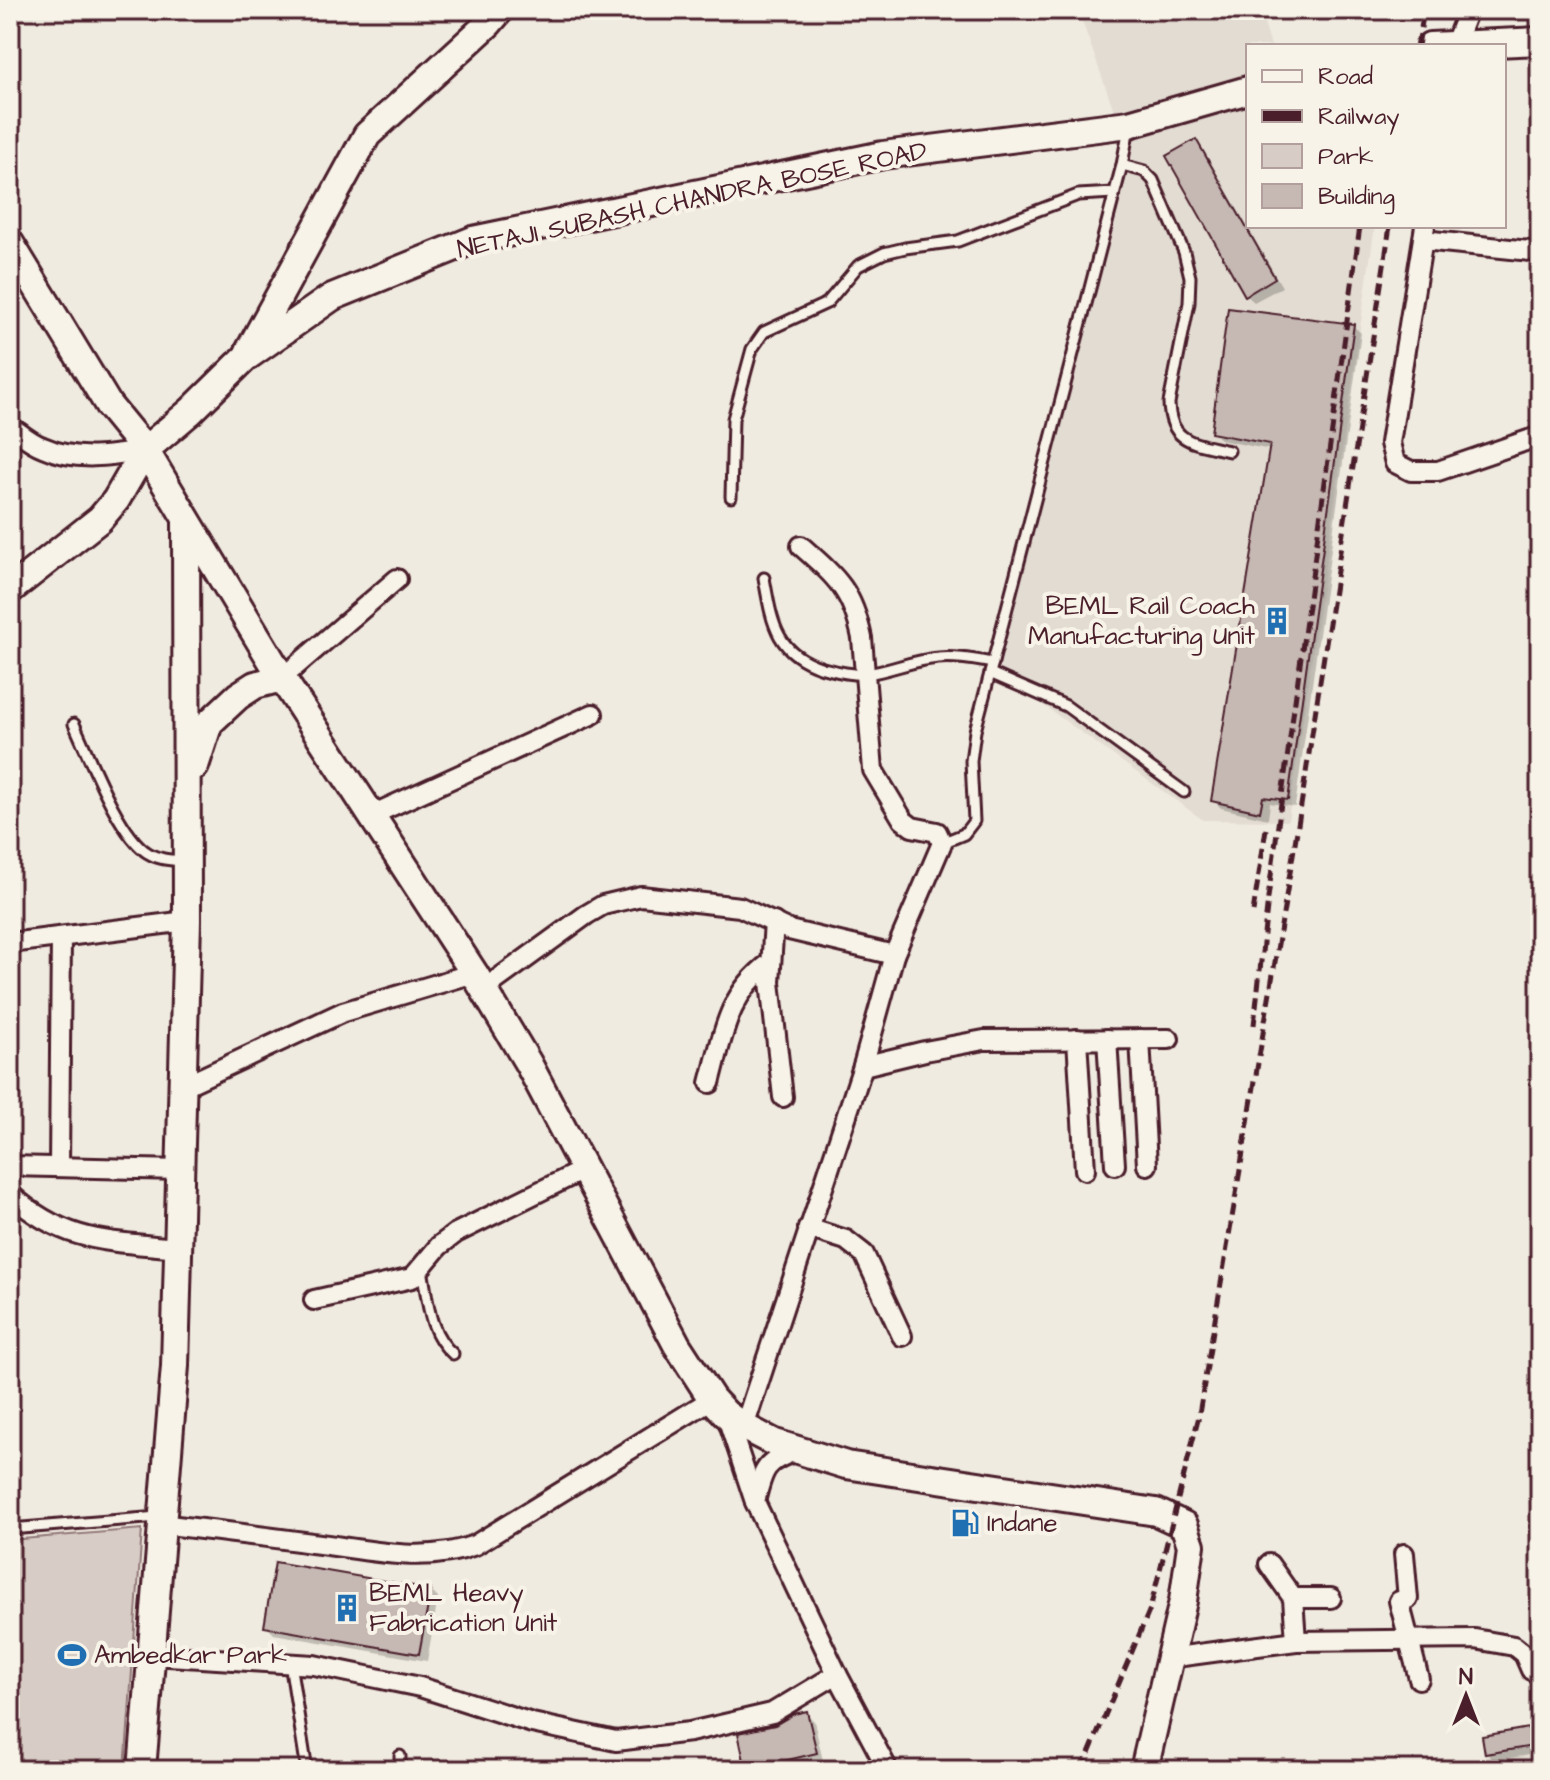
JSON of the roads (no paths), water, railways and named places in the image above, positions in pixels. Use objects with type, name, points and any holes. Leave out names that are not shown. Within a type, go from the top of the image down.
[{"type":"main road","points":[[245,358],[367,135],[500,10]]},
{"type":"main road","points":[[1488,44],[1540,41]]},
{"type":"main road","name":"NETAJI SUBASH CHANDRA BOSE ROAD","points":[[10,590],[100,519],[116,500],[145,450],[191,411],[245,358],[332,297],[473,240],[883,155],[1129,124],[1246,91]]},
{"type":"main road","points":[[10,243],[109,406],[145,450],[282,678],[479,981],[528,1063],[677,1345],[727,1413],[775,1443],[846,1465],[1141,1510],[1175,1519],[1184,1525],[1191,1545],[1183,1601],[1144,1770]]},
{"type":"main road","points":[[109,406],[140,426],[150,428],[191,411]]},
{"type":"main road","points":[[142,1770],[175,1366],[188,862],[186,520]]},
{"type":"main road","points":[[188,784],[209,723],[255,685],[282,678]]},
{"type":"street","points":[[1455,44],[1468,11]]},
{"type":"street","points":[[1540,252],[1424,233],[1390,443],[1395,463],[1411,471],[1438,471],[1540,436]]},
{"type":"street","points":[[10,426],[42,447],[78,457],[145,450]]},
{"type":"street","points":[[161,1520],[392,1553],[418,1555],[452,1552],[475,1545],[727,1413],[808,1228],[863,1066],[894,955],[942,843],[937,832],[912,827],[903,820],[873,770],[862,638],[852,601],[831,573],[801,546]]},
{"type":"street","points":[[282,678],[397,579]]},
{"type":"street","points":[[372,815],[593,714]]},
{"type":"street","points":[[184,1086],[343,1012],[479,981],[586,915],[623,898],[656,897],[740,907],[789,930],[894,955]]},
{"type":"street","points":[[10,943],[187,921]]},
{"type":"street","points":[[774,922],[770,963],[783,1097]]},
{"type":"street","points":[[59,1167],[61,937]]},
{"type":"street","points":[[710,1083],[734,1002],[756,973],[770,963]]},
{"type":"street","points":[[863,1066],[972,1042],[1007,1039],[1169,1039]]},
{"type":"street","points":[[1077,1039],[1085,1170]]},
{"type":"street","points":[[1107,1039],[1115,1165]]},
{"type":"street","points":[[1140,1039],[1147,1165]]},
{"type":"street","points":[[10,1166],[181,1170]]},
{"type":"street","points":[[314,1300],[406,1281],[422,1269],[447,1239],[583,1170]]},
{"type":"street","points":[[10,1194],[34,1213],[71,1234],[178,1248]]},
{"type":"street","points":[[808,1228],[846,1240],[864,1254],[902,1336]]},
{"type":"street","points":[[727,1413],[755,1502],[884,1768]]},
{"type":"street","points":[[755,1502],[762,1472],[775,1457],[797,1451]]},
{"type":"street","points":[[1404,1554],[1408,1599],[1399,1601],[1419,1679]]},
{"type":"street","points":[[1269,1564],[1293,1598],[1296,1641]]},
{"type":"street","points":[[1293,1598],[1331,1598]]},
{"type":"street","points":[[1168,1658],[1296,1641],[1475,1639],[1514,1646],[1524,1654],[1531,1670],[1540,1673]]},
{"type":"street","points":[[152,1655],[314,1665],[420,1687],[532,1723],[616,1741],[690,1732],[772,1713],[837,1674]]},
{"type":"lane","points":[[942,843],[964,834],[974,821],[973,742],[1122,165],[1129,124]]},
{"type":"lane","points":[[1122,165],[1144,171],[1153,180],[1188,264],[1189,303],[1169,403],[1174,428],[1190,441],[1229,451]]},
{"type":"lane","points":[[731,497],[733,419],[752,349],[764,332],[827,303],[851,273],[867,260],[894,250],[958,241],[1078,195],[1114,193]]},
{"type":"lane","points":[[764,578],[772,622],[780,640],[810,664],[864,674],[938,658],[992,668],[1066,706],[1184,792]]},
{"type":"lane","points":[[74,724],[130,838],[149,854],[188,862]]},
{"type":"lane","points":[[422,1269],[433,1328],[453,1354]]},
{"type":"lane","points":[[10,1529],[161,1520]]},
{"type":"lane","points":[[290,1663],[307,1770]]},
{"type":"lane","points":[[400,1756],[400,1770]]},
{"type":"railway","points":[[1418,44],[1424,10]]},
{"type":"railway","points":[[1254,1025],[1268,898],[1360,228]]},
{"type":"railway","points":[[1082,1770],[1150,1609],[1198,1420],[1298,825],[1390,228]]},
{"type":"railway","points":[[1253,912],[1266,829]]},
{"type":"place","name":"BEML Rail Coach Manufacturing Unit","points":[[1277,621]]},
{"type":"place","name":"Indane","points":[[965,1523]]},
{"type":"place","name":"BEML Heavy Fabrication Unit","points":[[347,1608]]},
{"type":"place","name":"Ambedkar Park","points":[[72,1655]]}]
